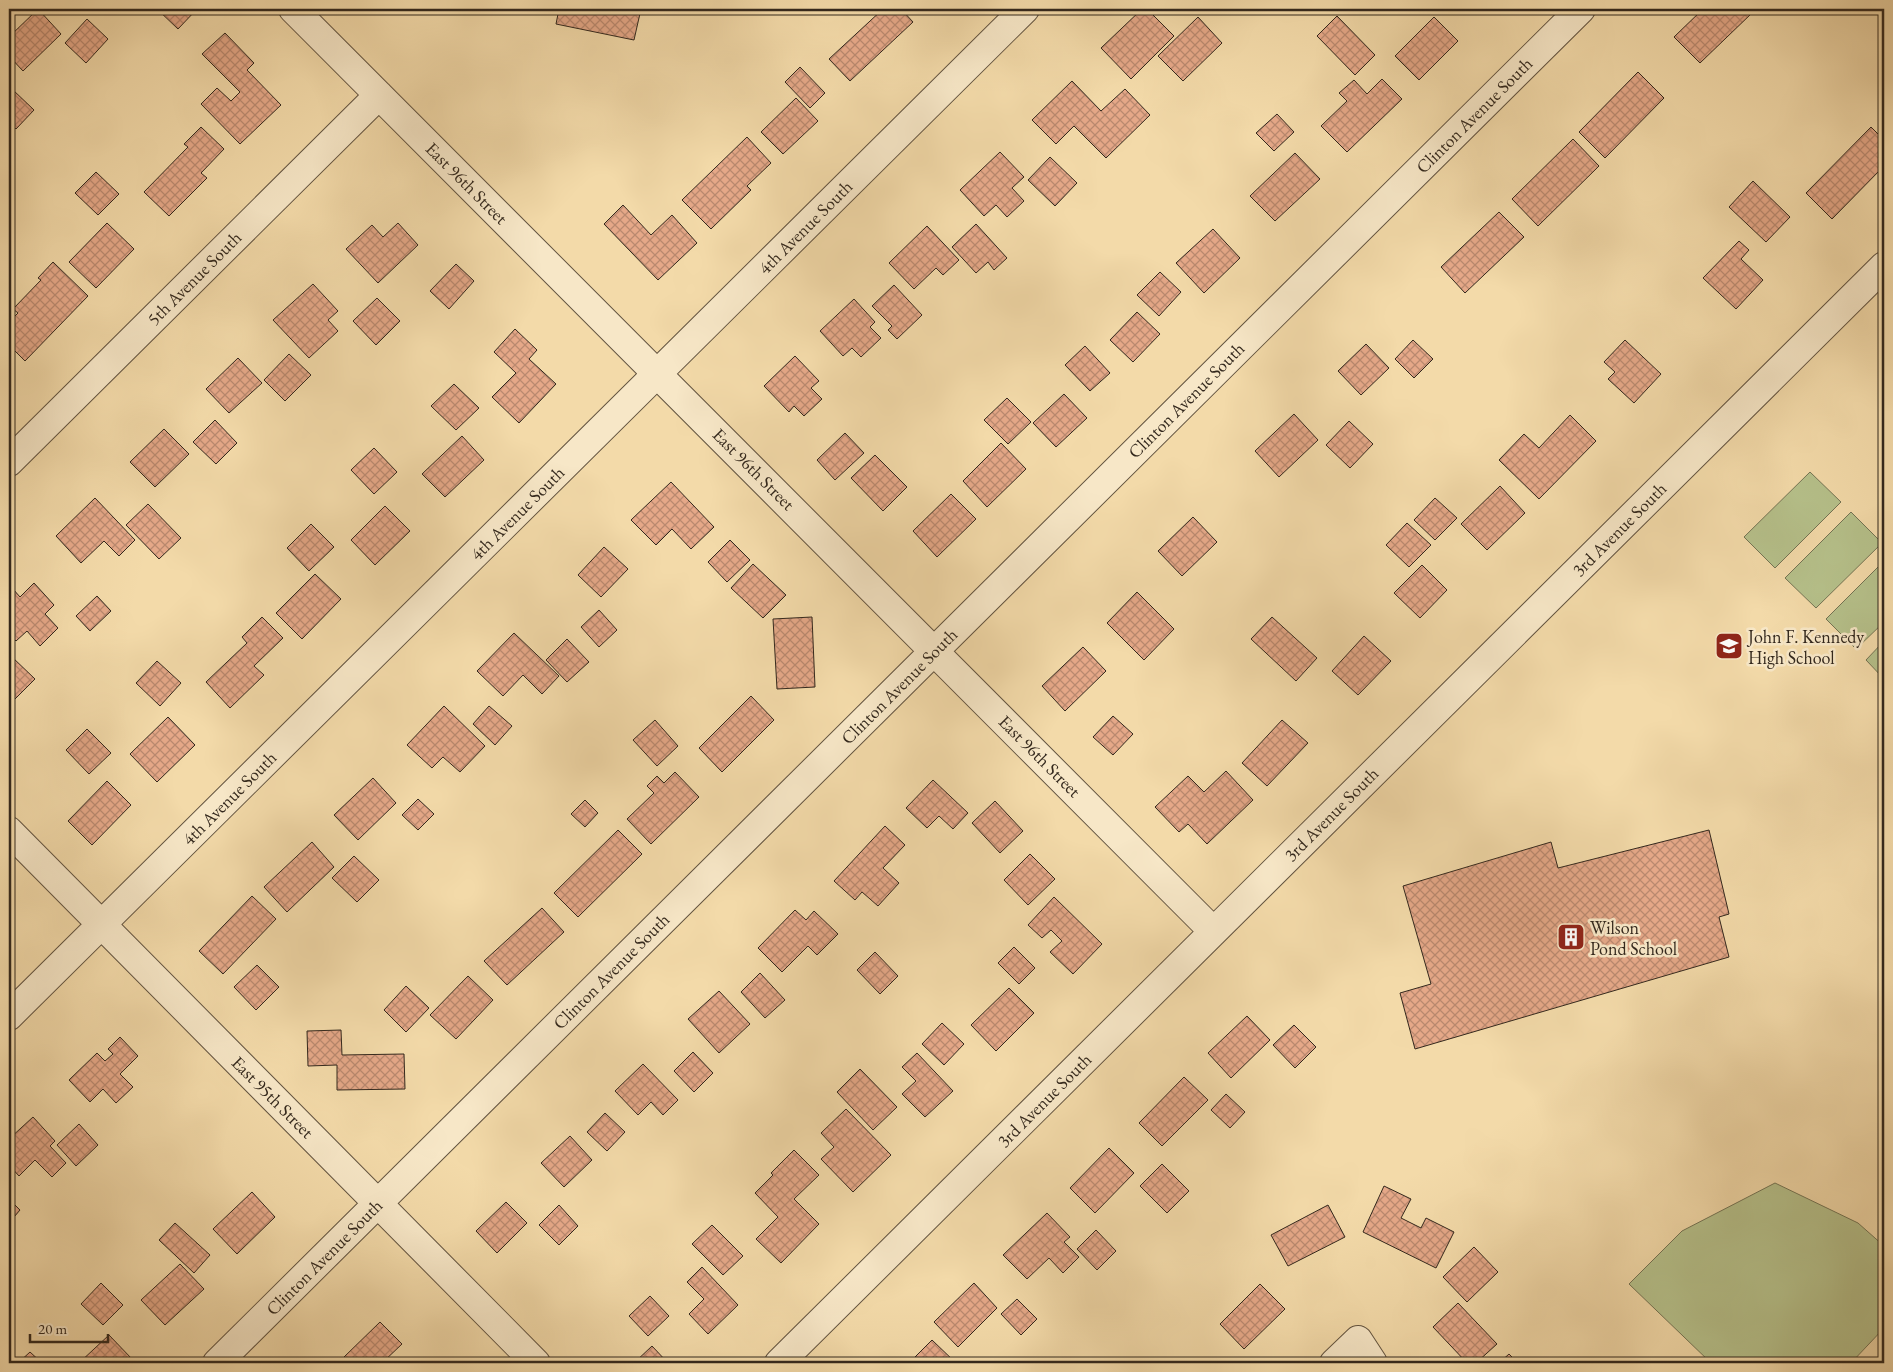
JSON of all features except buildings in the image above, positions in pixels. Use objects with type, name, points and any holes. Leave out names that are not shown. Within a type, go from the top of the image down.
[{"type":"street","name":"East 96th Street","points":[[293,9],[1213,931]]},
{"type":"street","name":"4th Avenue South","points":[[9,1016],[1025,9]]},
{"type":"street","name":"Clinton Avenue South","points":[[217,1363],[1581,9]]},
{"type":"street","name":"5th Avenue South","points":[[9,462],[380,95]]},
{"type":"street","name":"3rd Avenue South","points":[[780,1363],[1884,266]]},
{"type":"street","name":"East 95th Street","points":[[9,831],[536,1363]]},
{"type":"street","points":[[1334,1363],[1358,1340],[1374,1363]]},
{"type":"green space","points":[[1810,472],[1841,502],[1775,568],[1744,537]]},
{"type":"green space","points":[[1851,512],[1882,543],[1816,608],[1785,578]]},
{"type":"green space","points":[[1884,561],[1884,622],[1856,649],[1826,619]]},
{"type":"green space","points":[[1884,641],[1884,679],[1866,660]]},
{"type":"green space","points":[[1775,1183],[1858,1223],[1884,1246],[1884,1328],[1851,1363],[1711,1363],[1629,1284],[1682,1231]]},
{"type":"place","name":"John F. Kennedy High School","points":[[1729,646]]},
{"type":"place","name":"Wilson Pond School","points":[[1571,937]]}]
